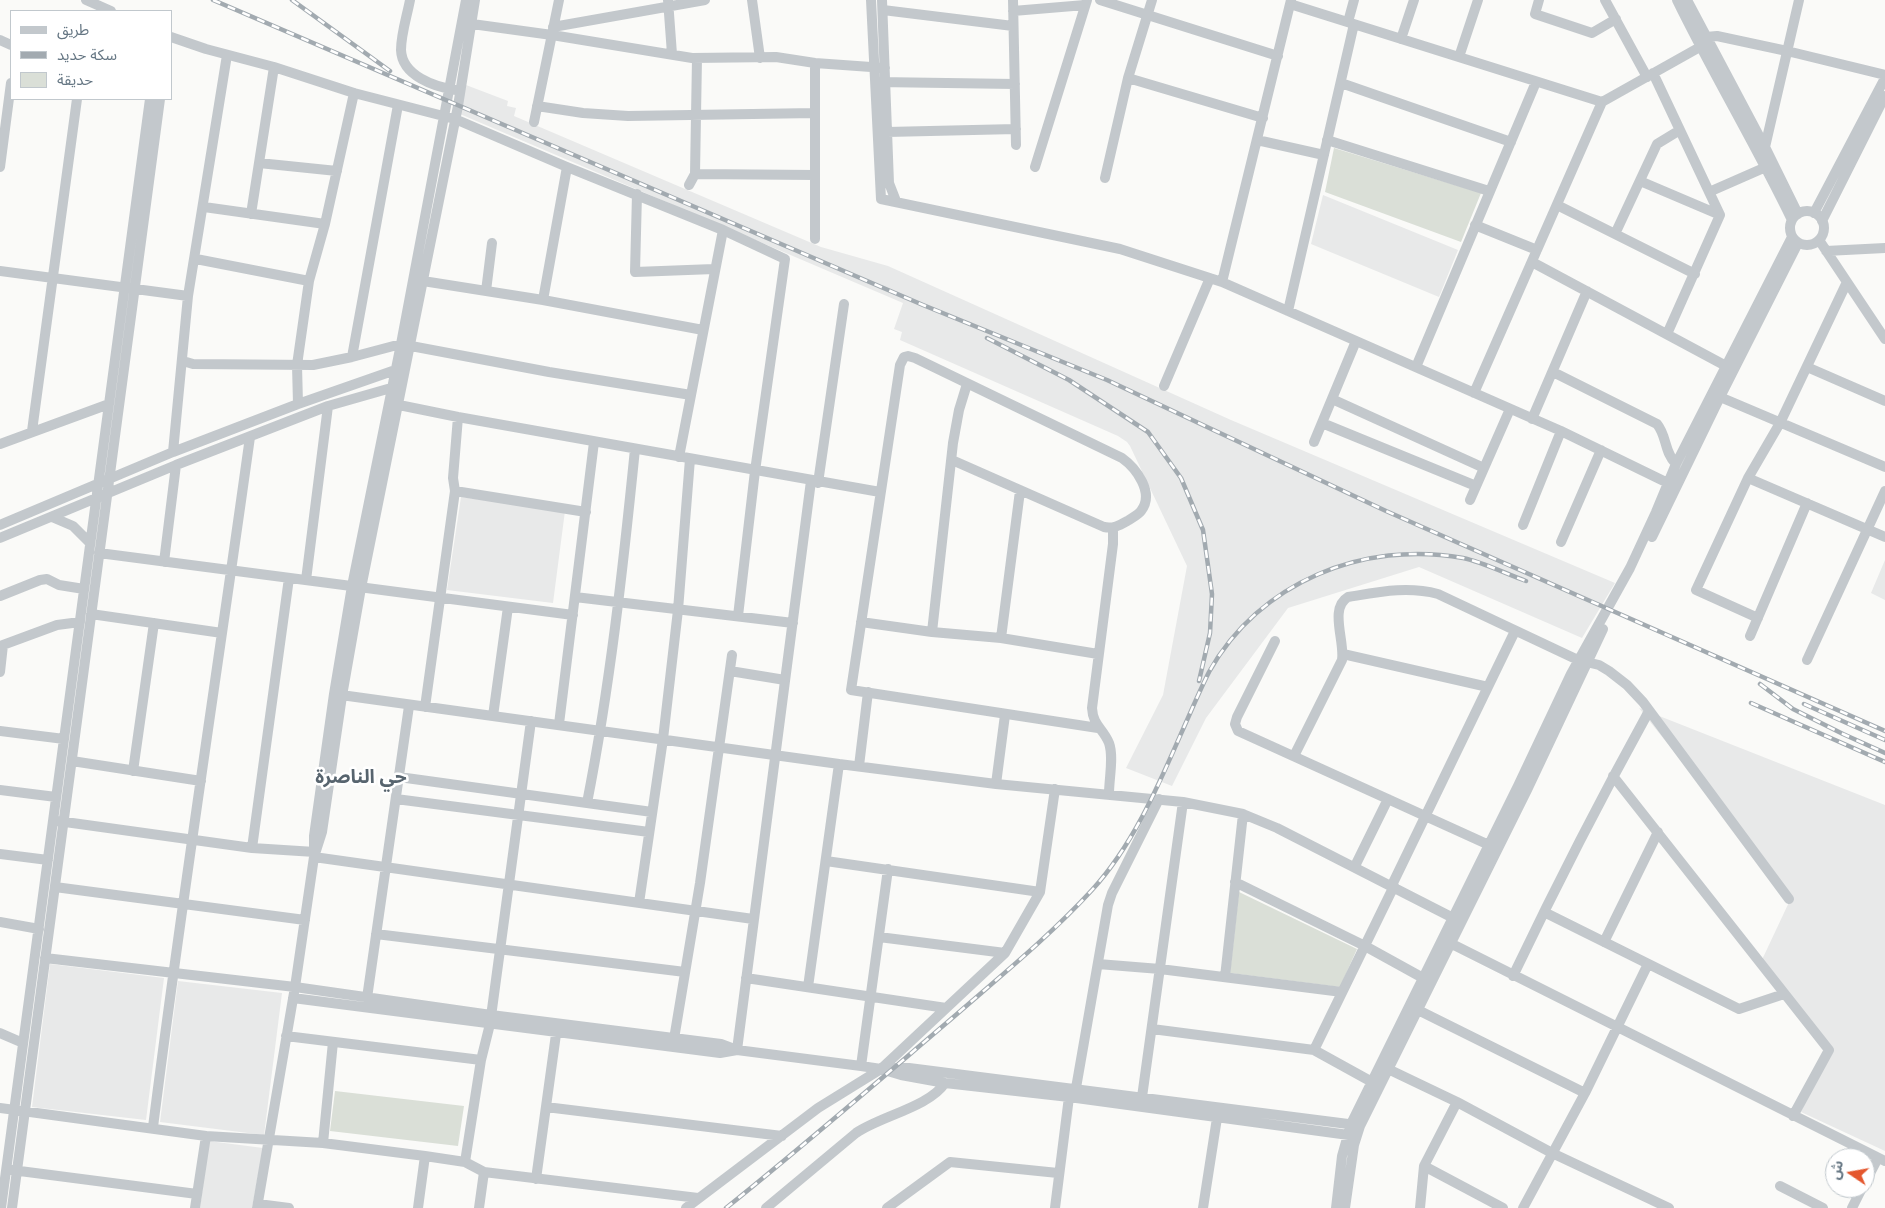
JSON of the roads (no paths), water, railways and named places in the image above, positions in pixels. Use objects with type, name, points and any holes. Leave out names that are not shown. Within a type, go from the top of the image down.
[{"type":"street","points":[[86,0],[109,10]]},
{"type":"street","points":[[410,0],[402,46],[404,61],[411,70],[425,81],[455,90]]},
{"type":"street","points":[[289,1208],[258,1206],[295,987],[315,855],[314,836],[338,695],[357,587],[397,386],[406,366],[406,345],[455,90],[466,0]]},
{"type":"street","points":[[455,90],[472,24],[475,0]]},
{"type":"street","points":[[534,122],[559,0]]},
{"type":"street","points":[[553,31],[668,3],[705,0]]},
{"type":"street","points":[[752,0],[760,58]]},
{"type":"street","points":[[871,0],[880,68]]},
{"type":"street","points":[[1100,0],[1278,56]]},
{"type":"street","points":[[1104,178],[1128,78],[1152,0]]},
{"type":"street","points":[[1288,310],[1341,83],[1354,0]]},
{"type":"street","points":[[1401,39],[1414,0]]},
{"type":"street","points":[[1459,57],[1478,0]]},
{"type":"street","points":[[1539,0],[1535,14],[1592,33],[1616,19]]},
{"type":"street","points":[[1606,0],[1680,130],[1720,216],[1667,334]]},
{"type":"street","points":[[1677,0],[1700,47],[1795,217]]},
{"type":"street","points":[[1687,0],[1766,147],[1795,217]]},
{"type":"street","points":[[1766,147],[1799,0]]},
{"type":"street","points":[[1222,282],[1290,2],[1602,102]]},
{"type":"street","points":[[668,3],[672,54]]},
{"type":"street","points":[[1016,145],[1013,5],[1086,3],[1035,167]]},
{"type":"street","points":[[1013,26],[883,5],[880,68],[881,199],[896,200],[1120,249],[1222,282],[1474,392],[1601,450],[1673,486]]},
{"type":"street","points":[[472,24],[553,31],[697,58],[776,57],[815,63],[880,68]]},
{"type":"street","points":[[1706,37],[1717,36],[1787,51],[1885,77],[1818,217]]},
{"type":"street","points":[[172,37],[227,56],[274,67],[354,93],[450,117],[567,167],[637,194],[786,259],[755,471],[738,616]]},
{"type":"street","points":[[1474,392],[1602,102],[1700,47]]},
{"type":"street","points":[[173,452],[188,296],[196,259],[227,56]]},
{"type":"street","points":[[689,185],[695,174],[697,58]]},
{"type":"street","points":[[815,63],[815,239]]},
{"type":"street","points":[[251,214],[274,67]]},
{"type":"street","points":[[1128,78],[1263,118]]},
{"type":"street","points":[[880,82],[1015,84]]},
{"type":"street","points":[[880,82],[887,132],[888,183],[896,200]]},
{"type":"street","points":[[1416,367],[1536,82]]},
{"type":"street","points":[[1341,83],[1511,142]]},
{"type":"street","points":[[0,167],[10,92]]},
{"type":"street","points":[[298,404],[297,365],[310,281],[325,224],[354,93]]},
{"type":"street","points":[[1818,217],[1885,96]]},
{"type":"street","points":[[32,430],[77,100]]},
{"type":"street","points":[[20,1111],[24,1044],[48,860],[72,761],[109,481],[151,101]]},
{"type":"street","points":[[352,357],[398,105]]},
{"type":"street","points":[[538,106],[583,113],[628,116],[815,113]]},
{"type":"street","points":[[357,587],[399,405],[396,370],[406,345],[423,281],[450,117]]},
{"type":"street","points":[[887,132],[1016,129]]},
{"type":"street","points":[[1615,234],[1657,144],[1680,130]]},
{"type":"street","points":[[1257,140],[1324,155]]},
{"type":"street","points":[[1327,140],[1489,191]]},
{"type":"street","points":[[259,163],[337,171]]},
{"type":"street","points":[[543,300],[567,167]]},
{"type":"street","points":[[1709,192],[1766,167]]},
{"type":"street","points":[[695,174],[815,175]]},
{"type":"street","points":[[1640,180],[1720,216]]},
{"type":"street","points":[[637,194],[635,272],[714,269]]},
{"type":"street","points":[[1557,205],[1695,274]]},
{"type":"street","points":[[204,207],[325,224]]},
{"type":"street","points":[[1457,920],[1489,845],[1582,661],[1720,397],[1795,240],[1790,228],[1795,217],[1806,212],[1818,217],[1824,229],[1819,240],[1811,245],[1795,240]]},
{"type":"street","points":[[1475,226],[1537,250]]},
{"type":"street","points":[[638,903],[663,739],[678,610],[685,458],[691,395],[722,230]]},
{"type":"street","points":[[1673,486],[1676,464],[1726,366],[1795,240]]},
{"type":"street","points":[[1819,240],[1885,339]]},
{"type":"street","points":[[486,291],[492,243]]},
{"type":"street","points":[[1826,251],[1885,248]]},
{"type":"street","points":[[196,259],[310,281]]},
{"type":"street","points":[[1532,262],[1726,366]]},
{"type":"street","points":[[0,271],[188,296]]},
{"type":"street","points":[[1164,386],[1210,278]]},
{"type":"street","points":[[423,281],[543,300],[703,330]]},
{"type":"street","points":[[1758,618],[1696,590],[1748,478],[1780,422],[1847,282]]},
{"type":"street","points":[[2,1208],[12,1170],[55,887],[58,821],[56,797],[109,404],[129,288]]},
{"type":"street","points":[[1532,419],[1587,292]]},
{"type":"street","points":[[736,1050],[793,623],[814,482],[844,304]]},
{"type":"street","points":[[1314,442],[1356,340]]},
{"type":"street","points":[[183,361],[192,364],[312,364],[406,345],[549,372],[691,395]]},
{"type":"street","points":[[952,460],[1104,528],[1113,528],[1139,513],[1145,504],[1143,484],[1138,474],[1116,454],[908,356],[902,360],[880,492],[851,690],[1098,728]]},
{"type":"street","points":[[0,525],[109,481],[173,452],[298,404],[406,366]]},
{"type":"street","points":[[1807,366],[1885,402]]},
{"type":"street","points":[[1553,372],[1657,424],[1664,436],[1667,451],[1676,464]]},
{"type":"street","points":[[932,632],[957,418],[967,384]]},
{"type":"street","points":[[0,538],[176,465],[328,406],[397,386]]},
{"type":"street","points":[[1720,397],[1885,467]]},
{"type":"street","points":[[1332,399],[1484,468]]},
{"type":"street","points":[[0,444],[32,430],[109,404]]},
{"type":"street","points":[[399,405],[814,482],[880,492]]},
{"type":"street","points":[[306,580],[328,406]]},
{"type":"street","points":[[1470,500],[1510,409]]},
{"type":"street","points":[[425,707],[455,492],[453,478],[458,417]]},
{"type":"street","points":[[1322,423],[1476,486]]},
{"type":"street","points":[[1523,525],[1561,432]]},
{"type":"street","points":[[153,1127],[172,972],[250,436]]},
{"type":"street","points":[[559,724],[594,442]]},
{"type":"street","points":[[587,803],[601,731],[619,602],[635,449]]},
{"type":"street","points":[[1561,542],[1601,450]]},
{"type":"street","points":[[164,562],[176,465]]},
{"type":"street","points":[[1748,478],[1885,537]]},
{"type":"street","points":[[1001,638],[1020,491]]},
{"type":"street","points":[[1807,660],[1885,491]]},
{"type":"street","points":[[455,492],[586,512]]},
{"type":"street","points":[[1750,636],[1807,503]]},
{"type":"street","points":[[52,517],[73,526],[90,542]]},
{"type":"street","points":[[1109,794],[1110,749],[1107,739],[1093,719],[1092,708],[1113,544],[1113,528]]},
{"type":"street","points":[[99,553],[573,615]]},
{"type":"street","points":[[252,848],[289,578]]},
{"type":"street","points":[[0,596],[46,579],[59,585],[84,589]]},
{"type":"street","points":[[1294,756],[1338,669],[1343,654],[1338,613],[1342,601],[1348,596],[1396,589],[1438,594],[1582,661],[1599,665],[1618,677],[1636,693],[1789,898]]},
{"type":"street","points":[[575,597],[793,623]]},
{"type":"street","points":[[493,716],[508,607]]},
{"type":"street","points":[[91,614],[222,632]]},
{"type":"street","points":[[0,672],[2,646],[57,625],[80,622]]},
{"type":"street","points":[[861,622],[932,632],[1001,638],[1098,654]]},
{"type":"street","points":[[133,771],[154,623]]},
{"type":"street","points":[[1314,1050],[1515,630]]},
{"type":"street","points":[[1275,641],[1237,718],[1235,724],[1238,730],[1489,845]]},
{"type":"street","points":[[1343,654],[1488,687]]},
{"type":"street","points":[[674,1039],[700,883],[732,655]]},
{"type":"street","points":[[1356,1125],[1388,1069],[1418,1010],[1446,942],[1582,661]]},
{"type":"street","points":[[730,671],[785,680]]},
{"type":"street","points":[[859,766],[868,692]]},
{"type":"street","points":[[338,695],[996,784],[1183,802],[1243,814],[1271,825],[1355,866],[1457,920]]},
{"type":"street","points":[[368,998],[409,706]]},
{"type":"street","points":[[1513,976],[1613,776],[1649,712]]},
{"type":"street","points":[[996,784],[1005,715]]},
{"type":"street","points":[[465,1162],[490,1019],[531,721]]},
{"type":"street","points":[[0,731],[64,739]]},
{"type":"street","points":[[72,761],[201,781]]},
{"type":"street","points":[[808,988],[839,764]]},
{"type":"street","points":[[1613,776],[1829,1050],[1793,1116]]},
{"type":"street","points":[[398,777],[652,812]]},
{"type":"street","points":[[686,1208],[832,1098],[881,1069],[1004,954],[1040,892],[1055,789]]},
{"type":"street","points":[[0,790],[56,797]]},
{"type":"street","points":[[396,799],[649,832]]},
{"type":"street","points":[[1055,1208],[1069,1097],[1076,1088],[1106,911],[1112,892],[1159,799]]},
{"type":"street","points":[[1355,866],[1388,799]]},
{"type":"street","points":[[1142,1097],[1183,802]]},
{"type":"street","points":[[1225,977],[1243,814]]},
{"type":"street","points":[[58,821],[315,855],[386,867],[753,919]]},
{"type":"street","points":[[1604,942],[1658,832]]},
{"type":"street","points":[[0,854],[48,860]]},
{"type":"street","points":[[826,861],[1040,892]]},
{"type":"street","points":[[861,1066],[888,869]]},
{"type":"street","points":[[1235,882],[1365,946],[1424,978]]},
{"type":"street","points":[[55,887],[305,920]]},
{"type":"street","points":[[1544,912],[1739,1009],[1784,994]]},
{"type":"street","points":[[0,922],[39,929]]},
{"type":"street","points":[[376,934],[684,972]]},
{"type":"street","points":[[879,937],[1004,954]]},
{"type":"street","points":[[1446,942],[1881,1159]]},
{"type":"street","points":[[1336,1208],[1342,1156],[1352,1136],[1372,1082],[1424,978],[1446,942]]},
{"type":"street","points":[[45,958],[295,987],[490,1019]]},
{"type":"street","points":[[1098,964],[1160,969],[1342,992]]},
{"type":"street","points":[[1523,1208],[1585,1093],[1648,964]]},
{"type":"street","points":[[746,978],[946,1008]]},
{"type":"street","points":[[293,998],[490,1019],[720,1053],[736,1050],[881,1069],[909,1068],[1356,1125]]},
{"type":"street","points":[[1418,1010],[1585,1093]]},
{"type":"street","points":[[556,1028],[725,1044],[736,1050]]},
{"type":"street","points":[[536,1179],[556,1028]]},
{"type":"street","points":[[1152,1029],[1314,1050],[1372,1082]]},
{"type":"street","points":[[0,1033],[24,1044]]},
{"type":"street","points":[[286,1036],[482,1060]]},
{"type":"street","points":[[323,1143],[333,1042]]},
{"type":"street","points":[[881,1069],[901,1076],[1352,1136]]},
{"type":"street","points":[[1388,1069],[1457,1102],[1552,1153],[1669,1208]]},
{"type":"street","points":[[766,1208],[856,1133],[870,1124],[926,1100],[938,1091],[945,1082]]},
{"type":"street","points":[[1420,1208],[1424,1166],[1457,1102]]},
{"type":"street","points":[[546,1107],[782,1136]]},
{"type":"street","points":[[0,1108],[153,1127],[206,1136],[323,1143],[425,1156],[465,1162],[484,1172],[698,1198]]},
{"type":"street","points":[[1203,1208],[1217,1118]]},
{"type":"street","points":[[195,1208],[206,1136]]},
{"type":"street","points":[[1346,1208],[1352,1136]]},
{"type":"street","points":[[418,1208],[425,1156]]},
{"type":"street","points":[[887,1208],[950,1162],[1058,1174]]},
{"type":"street","points":[[1424,1166],[1502,1208]]},
{"type":"street","points":[[12,1170],[197,1194]]},
{"type":"street","points":[[12,1170],[12,1208]]},
{"type":"street","points":[[479,1208],[484,1172]]},
{"type":"street","points":[[1780,1186],[1823,1208]]},
{"type":"street","points":[[776,1200],[784,1208]]},
{"type":"railway","points":[[213,0],[923,305],[1107,380],[1386,511],[1885,731]]},
{"type":"railway","points":[[292,0],[390,71]]},
{"type":"railway","points":[[987,338],[1069,380],[1148,432],[1181,478],[1203,530],[1212,594],[1210,633],[1199,681]]},
{"type":"railway","points":[[726,1208],[839,1115],[1005,973],[1041,941],[1092,890],[1121,853],[1144,813],[1209,672],[1230,641],[1256,614],[1285,592],[1318,574],[1352,562],[1389,556],[1426,554],[1463,558],[1526,581]]},
{"type":"railway","points":[[1760,684],[1793,709],[1885,753]]},
{"type":"railway","points":[[1751,703],[1885,762]]},
{"type":"railway","points":[[1804,704],[1885,740]]},
{"type":"district","name":"حي الناصرة","points":[[361,778]]}]
